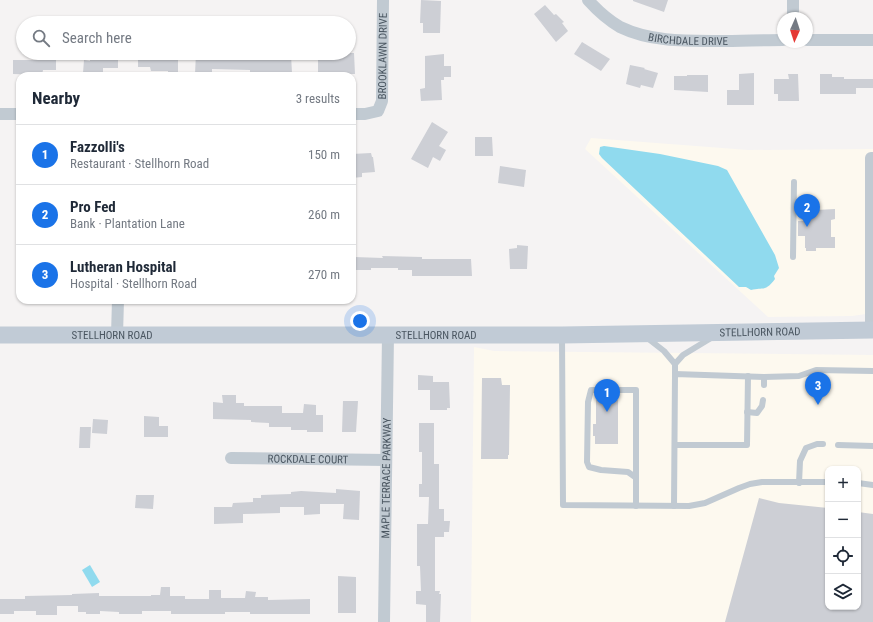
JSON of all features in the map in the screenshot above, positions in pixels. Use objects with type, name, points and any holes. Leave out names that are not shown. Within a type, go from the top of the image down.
[{"type":"main road","name":"STELLHORN ROAD","points":[[0,335],[562,335],[872,331]]},
{"type":"street","name":"BROOKLAWN DRIVE","points":[[356,114],[365,114],[378,111],[382,102],[383,0]]},
{"type":"street","name":"BIRCHDALE DRIVE","points":[[588,0],[600,13],[620,26],[641,35],[668,40],[691,41],[777,40]]},
{"type":"street","points":[[793,0],[793,12]]},
{"type":"street","points":[[813,40],[873,40]]},
{"type":"street","points":[[0,114],[16,114]]},
{"type":"street","points":[[872,331],[871,158],[873,158]]},
{"type":"street","points":[[118,304],[118,335]]},
{"type":"street","name":"MAPLE TERRACE PARKWAY","points":[[384,622],[388,335]]},
{"type":"street","name":"ROCKDALE COURT","points":[[231,458],[386,460]]},
{"type":"lane","points":[[793,257],[794,182]]},
{"type":"lane","points":[[675,364],[683,355],[719,333]]},
{"type":"lane","points":[[642,334],[664,351],[675,364],[674,506]]},
{"type":"lane","points":[[562,335],[563,505],[689,506],[705,503],[750,484],[762,482],[825,482]]},
{"type":"lane","points":[[676,374],[764,377],[799,376],[816,370],[873,371]]},
{"type":"lane","points":[[675,444],[747,445],[748,376]]},
{"type":"lane","points":[[764,377],[764,385]]},
{"type":"lane","points":[[636,477],[628,472],[601,470],[588,467],[588,402],[591,390],[636,390],[636,477],[636,506]]},
{"type":"lane","points":[[747,412],[757,413],[762,406],[763,400]]},
{"type":"lane","points":[[799,482],[800,461],[806,448],[817,444],[823,444]]},
{"type":"lane","points":[[838,445],[873,446]]},
{"type":"lane","points":[[861,483],[873,485]]},
{"type":"shaded area","points":[[591,138],[748,150],[873,149],[873,313],[852,316],[768,317],[585,149]]},
{"type":"shaded area","points":[[474,347],[494,351],[873,355],[873,622],[471,622]]},
{"type":"water","points":[[604,146],[660,154],[718,166],[727,170],[775,255],[779,268],[774,276],[775,279],[769,286],[764,288],[751,290],[746,287],[739,287],[602,158],[599,154],[600,147]]},
{"type":"water","points":[[90,565],[100,582],[92,587],[82,570]]},
{"type":"building","points":[[421,0],[441,1],[440,33],[423,33],[423,23],[420,23]]},
{"type":"building","points":[[633,0],[668,0],[664,12]]},
{"type":"building","points":[[545,5],[554,15],[556,14],[564,22],[562,23],[568,31],[556,42],[534,14]]},
{"type":"building","points":[[582,42],[610,59],[601,71],[574,54]]},
{"type":"building","points":[[444,54],[444,66],[451,66],[451,77],[444,77],[444,80],[441,80],[442,100],[421,101],[420,89],[425,88],[425,56]]},
{"type":"building","points":[[13,60],[56,60],[56,70],[43,70],[43,72],[16,72],[16,74],[13,74]]},
{"type":"building","points":[[84,60],[118,60],[118,68],[103,68],[103,72],[83,72]]},
{"type":"building","points":[[138,60],[178,60],[178,72],[151,71],[150,67],[138,67]]},
{"type":"building","points":[[196,60],[291,60],[292,72],[250,72],[250,70],[212,69],[212,72],[195,72]]},
{"type":"building","points":[[318,60],[354,60],[355,72],[318,72]]},
{"type":"building","points":[[630,65],[645,68],[644,69],[658,73],[653,88],[641,85],[640,88],[626,84]]},
{"type":"building","points":[[754,73],[754,105],[727,105],[727,90],[739,90],[739,74]]},
{"type":"building","points":[[788,74],[798,74],[799,101],[778,101],[778,94],[774,94],[774,79],[789,79]]},
{"type":"building","points":[[820,74],[832,74],[832,77],[844,77],[844,79],[873,79],[873,88],[856,88],[856,94],[820,94]]},
{"type":"building","points":[[708,75],[708,92],[674,90],[674,76]]},
{"type":"building","points":[[432,122],[448,132],[439,146],[446,150],[440,161],[433,157],[428,168],[411,159]]},
{"type":"building","points":[[475,137],[492,137],[493,156],[475,156]]},
{"type":"building","points":[[371,153],[375,172],[362,173],[362,177],[356,178],[356,154]]},
{"type":"building","points":[[500,166],[526,170],[524,187],[498,183]]},
{"type":"building","points":[[806,201],[816,201],[816,210],[835,209],[835,219],[831,220],[831,237],[835,237],[835,248],[816,248],[816,251],[806,251],[805,236],[798,236],[798,221],[805,221]]},
{"type":"building","points":[[517,245],[528,246],[527,269],[510,269],[509,249],[517,248]]},
{"type":"building","points":[[382,256],[422,257],[422,259],[471,259],[472,276],[412,276],[412,270],[398,270],[398,268],[371,268],[371,270],[356,270],[356,257],[383,258]]},
{"type":"building","points":[[418,375],[433,376],[433,382],[449,382],[450,408],[447,408],[447,410],[430,410],[430,390],[418,390]]},
{"type":"building","points":[[482,378],[501,378],[502,385],[510,385],[508,459],[481,459]]},
{"type":"building","points":[[222,395],[236,395],[236,403],[244,403],[244,406],[282,406],[282,413],[303,413],[304,404],[316,405],[316,415],[323,415],[323,432],[291,430],[291,427],[269,427],[269,423],[251,422],[251,420],[213,419],[213,402],[223,403]]},
{"type":"building","points":[[596,400],[618,400],[618,444],[595,444],[593,424],[596,424]]},
{"type":"building","points":[[343,401],[358,401],[356,432],[342,432]]},
{"type":"building","points":[[144,416],[159,417],[159,426],[168,426],[168,437],[144,437]]},
{"type":"building","points":[[93,419],[108,420],[107,434],[92,433]]},
{"type":"building","points":[[419,423],[434,423],[434,464],[439,464],[439,509],[444,509],[444,521],[450,521],[449,532],[444,532],[444,537],[435,537],[435,591],[440,591],[439,594],[441,594],[440,622],[426,622],[426,605],[416,604],[416,591],[421,591],[420,566],[417,566],[417,524],[428,524],[429,497],[419,497],[419,484],[422,484],[422,452],[419,452]]},
{"type":"building","points":[[80,427],[91,427],[90,448],[79,448]]},
{"type":"building","points":[[336,489],[360,491],[359,520],[343,519],[344,504],[320,504],[320,514],[304,515],[304,507],[280,507],[280,513],[243,514],[243,523],[214,524],[214,507],[232,507],[233,503],[253,502],[253,498],[261,498],[261,495],[291,494],[291,492],[301,491],[336,493]]},
{"type":"building","points":[[136,495],[154,495],[153,509],[135,508]]},
{"type":"building","points":[[759,498],[779,503],[825,508],[825,610],[861,610],[861,512],[873,514],[873,622],[725,622]]},
{"type":"building","points":[[338,576],[356,577],[356,613],[338,613]]},
{"type":"building","points":[[161,587],[170,587],[170,596],[185,596],[185,599],[209,599],[209,590],[221,590],[221,598],[245,598],[246,591],[256,592],[255,597],[268,597],[268,600],[310,599],[310,614],[250,614],[250,612],[225,612],[225,614],[171,614],[171,611],[142,611],[142,614],[119,614],[119,612],[100,611],[100,614],[86,614],[86,612],[78,612],[78,606],[57,606],[57,615],[36,615],[36,611],[14,611],[14,614],[0,614],[0,599],[25,599],[25,596],[99,593],[99,596],[151,596],[160,595]]},
{"type":"place","name":"Pro Fed","points":[[807,227]]},
{"type":"place","name":"Lutheran Hospital","points":[[818,405]]},
{"type":"place","name":"Fazzolli's","points":[[607,412]]}]
